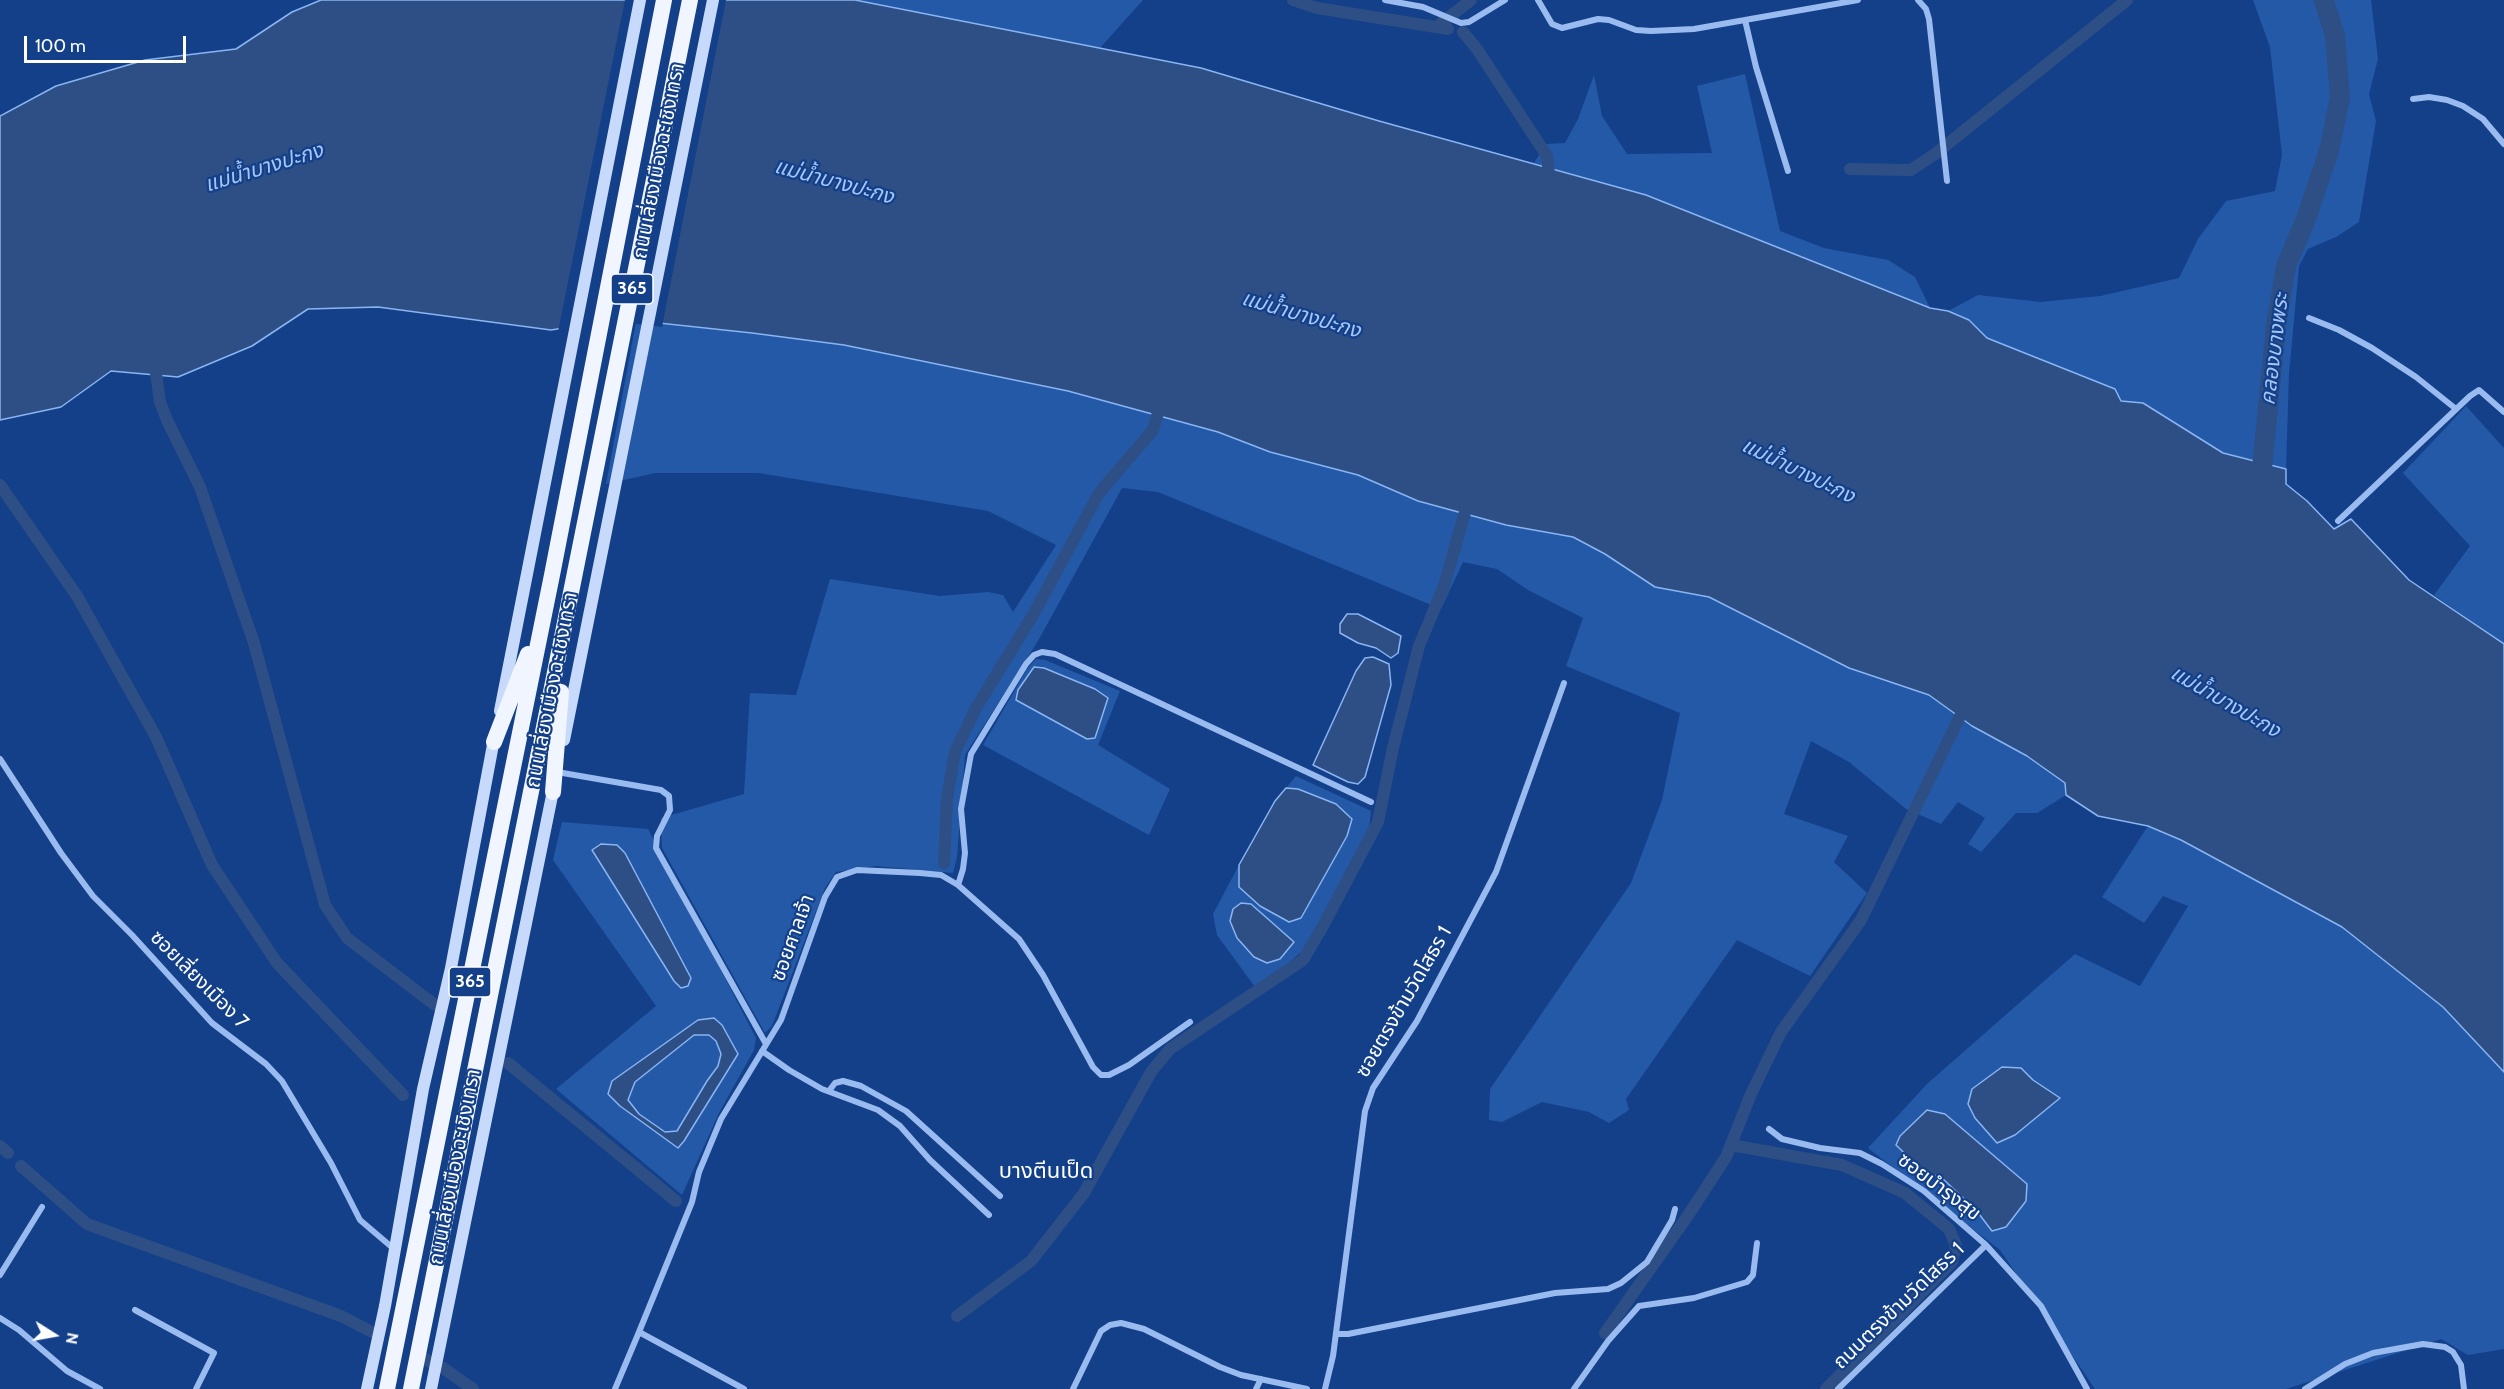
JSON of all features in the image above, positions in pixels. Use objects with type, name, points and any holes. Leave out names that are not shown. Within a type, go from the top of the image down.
[{"type":"highway","name":"ถนนเลี่ยงเมืองฉะเชิงเทรา","points":[[387,1389],[552,576],[664,0]]},
{"type":"highway","name":"ถนนเลี่ยงเมืองฉะเชิงเทรา","points":[[411,1389],[690,0]]},
{"type":"highway","points":[[494,742],[544,611]]},
{"type":"highway","points":[[553,792],[567,616]]},
{"type":"main road","name":"365","points":[[367,1389],[395,1250],[423,1089],[451,968],[640,0]]},
{"type":"main road","name":"ถนนเลี่ยงเมืองฉะเชิงเทรา","points":[[432,1389],[478,1167],[508,1002],[553,792],[713,0]]},
{"type":"street","points":[[1385,0],[1423,7],[1453,20],[1468,22],[1505,0]]},
{"type":"street","points":[[1538,0],[1552,24],[1562,28],[1598,19],[1609,20],[1636,30],[1651,31],[1694,29],[1858,0]]},
{"type":"street","points":[[1918,0],[1926,9],[1929,19],[1947,181]]},
{"type":"street","points":[[1745,20],[1756,67],[1788,171]]},
{"type":"street","points":[[2413,99],[2438,98],[2463,106],[2483,119],[2504,144]]},
{"type":"street","points":[[2309,318],[2339,330],[2372,348],[2416,377],[2456,409]]},
{"type":"street","points":[[2338,521],[2479,390],[2504,412]]},
{"type":"street","points":[[958,885],[965,852],[961,809],[971,754],[1026,664],[1034,655],[1042,652],[1055,654],[1371,802]]},
{"type":"street","name":"ซอยตรงข้ามวัดโสธร 1","points":[[1325,1389],[1336,1334],[1365,1111],[1373,1088],[1417,1021],[1496,872],[1564,682]]},
{"type":"street","name":"ซอยเลี่ยงเมือง 7","points":[[0,759],[88,890],[212,1023],[266,1064],[282,1081],[331,1163],[360,1220],[395,1250]]},
{"type":"street","points":[[557,772],[661,790],[669,796],[670,810],[657,836],[656,848],[766,1044]]},
{"type":"street","name":"ซอยศาลเจ้า","points":[[615,1389],[692,1202],[699,1172],[720,1119],[781,1020],[825,897],[837,877],[857,870],[920,873],[941,875],[958,885],[1019,939],[1043,975],[1093,1066],[1101,1074],[1109,1075],[1129,1065],[1190,1022]]},
{"type":"street","points":[[762,1051],[789,1070],[828,1091],[878,1110],[900,1126],[930,1160],[989,1215]]},
{"type":"street","points":[[828,1091],[835,1083],[843,1081],[861,1086],[906,1111],[1000,1196]]},
{"type":"street","name":"ซอยบำรุงสุข","points":[[1769,1129],[1782,1138],[1820,1148],[1860,1153],[1882,1164],[1924,1191],[1986,1245]]},
{"type":"street","points":[[0,1275],[42,1207]]},
{"type":"street","points":[[1336,1334],[1348,1334],[1555,1293],[1608,1289],[1621,1283],[1647,1262],[1672,1220],[1675,1209]]},
{"type":"street","points":[[1574,1389],[1608,1341],[1639,1306],[1694,1298],[1748,1282],[1753,1275],[1757,1243]]},
{"type":"street","name":"ถนนตรงข้ามวัดโสธร 1","points":[[1838,1389],[1986,1245],[2041,1306],[2087,1389]]},
{"type":"street","points":[[135,1310],[214,1353],[196,1389]]},
{"type":"street","points":[[0,1318],[19,1330],[67,1371],[100,1389]]},
{"type":"street","points":[[1073,1389],[1101,1331],[1110,1325],[1120,1323],[1144,1329],[1220,1367],[1260,1379],[1307,1389]]},
{"type":"street","points":[[639,1332],[744,1389]]},
{"type":"street","points":[[2306,1389],[2345,1364],[2373,1353],[2423,1344],[2445,1347],[2454,1352],[2461,1365],[2464,1389]]},
{"type":"street","points":[[1256,1389],[1260,1379]]},
{"type":"shaded area","points":[[855,0],[1143,0],[1100,48]]},
{"type":"shaded area","points":[[2253,0],[2371,0],[2378,59],[2369,94],[2376,121],[2359,222],[2336,237],[2308,249],[2299,266],[2289,374],[2286,469],[2223,453],[2143,403],[2121,401],[2115,389],[1987,338],[1970,320],[1948,311],[1978,295],[2041,302],[2100,296],[2179,278],[2198,239],[2226,201],[2275,191],[2282,155],[2270,47]]},
{"type":"shaded area","points":[[1745,74],[1780,231],[1824,248],[1888,260],[1915,277],[1930,308],[1646,195],[1534,163],[1546,144],[1565,143],[1578,119],[1594,75],[1602,116],[1627,154],[1712,153],[1697,86]]},
{"type":"shaded area","points":[[636,322],[752,333],[844,345],[1068,391],[1218,432],[1270,452],[1358,475],[1418,501],[1506,525],[1573,537],[1605,554],[1655,587],[1709,597],[1849,668],[1929,695],[1972,726],[2027,756],[2065,783],[2066,795],[2037,813],[2016,813],[1981,852],[1968,844],[1985,818],[1958,802],[1941,824],[1906,809],[1849,762],[1811,741],[1784,814],[1848,836],[1834,862],[1867,893],[1810,976],[1737,940],[1626,1099],[1629,1110],[1609,1123],[1589,1112],[1542,1102],[1502,1122],[1489,1120],[1490,1089],[1631,883],[1662,800],[1680,713],[1566,666],[1583,618],[1528,590],[1497,569],[1463,562],[1441,609],[1158,492],[1122,488],[1038,641],[965,755],[957,857],[953,873],[876,866],[836,872],[825,888],[772,1026],[765,1033],[662,848],[661,818],[744,794],[750,693],[796,695],[830,579],[940,596],[988,592],[1003,595],[1013,612],[1056,545],[988,511],[759,473],[655,473],[606,484]]},
{"type":"shaded area","points":[[2466,406],[2504,448],[2504,644],[2434,595],[2470,546],[2403,473]]},
{"type":"shaded area","points":[[1036,659],[1045,660],[1120,691],[1098,745],[1170,789],[1149,835],[983,745],[1027,669]]},
{"type":"shaded area","points":[[1296,776],[1371,811],[1369,830],[1307,947],[1278,972],[1255,987],[1217,935],[1213,914],[1239,865],[1239,887],[1289,922],[1301,918],[1347,836],[1336,804],[1298,789],[1286,788]],"holes":[[[1241,903],[1251,904],[1293,942],[1254,957],[1237,938],[1230,921]]]},
{"type":"shaded area","points":[[562,822],[648,829],[756,1038],[754,1050],[719,1113],[682,1195],[556,1089],[656,1006],[553,860]]},
{"type":"shaded area","points":[[2148,826],[2181,840],[2342,927],[2443,1007],[2504,1072],[2504,1349],[2468,1355],[2441,1339],[2286,1389],[2095,1389],[2000,1250],[1868,1148],[1927,1084],[2075,954],[2140,986],[2188,906],[2163,896],[2144,923],[2102,897]],"holes":[[[1942,1178],[2006,1227],[1992,1230],[1976,1210]]]},
{"type":"water","name":"แม่น้ำบางปะกง","points":[[321,0],[855,0],[1201,68],[1379,121],[1646,195],[1930,308],[1948,311],[1969,320],[1987,338],[2115,389],[2121,401],[2143,403],[2223,453],[2286,469],[2286,484],[2307,501],[2334,529],[2351,519],[2409,580],[2504,644],[2504,1072],[2443,1007],[2342,927],[2181,840],[2148,826],[2098,816],[2066,795],[2065,783],[2027,756],[1972,726],[1929,695],[1849,668],[1709,597],[1655,587],[1605,554],[1573,537],[1506,525],[1418,501],[1358,475],[1270,452],[1218,432],[1068,391],[844,345],[752,333],[621,319],[551,330],[378,307],[308,309],[252,346],[178,377],[111,371],[61,407],[0,420],[0,116],[56,86],[145,60],[236,49],[292,12]]},
{"type":"water","points":[[1347,614],[1358,614],[1401,636],[1398,653],[1391,658],[1376,648],[1358,643],[1340,633],[1340,624]]},
{"type":"water","points":[[1373,657],[1389,664],[1391,685],[1365,777],[1358,784],[1348,782],[1313,765],[1356,671],[1365,658]]},
{"type":"water","points":[[1034,667],[1044,668],[1095,689],[1108,698],[1095,738],[1087,739],[1016,700],[1018,690]]},
{"type":"water","points":[[1286,788],[1298,789],[1336,804],[1352,819],[1347,836],[1301,918],[1289,922],[1260,906],[1239,887],[1239,865],[1275,801]]},
{"type":"water","points":[[601,844],[617,845],[625,853],[691,978],[688,986],[681,988],[674,981],[592,850]]},
{"type":"water","points":[[1241,903],[1251,904],[1294,942],[1280,959],[1267,963],[1254,957],[1237,938],[1230,921],[1233,909]]},
{"type":"water","points":[[714,1018],[722,1025],[738,1054],[678,1148],[620,1106],[608,1094],[612,1081],[698,1020]],"holes":[[[694,1035],[709,1035],[716,1041],[721,1054],[718,1066],[677,1131],[665,1132],[639,1114],[628,1100],[635,1082]]]},
{"type":"water","points":[[2002,1067],[2021,1068],[2033,1080],[2060,1098],[2015,1135],[1997,1143],[1975,1118],[1968,1104],[1972,1089]]},
{"type":"water","points":[[1927,1110],[1945,1114],[2027,1184],[2026,1201],[2006,1227],[1992,1231],[1976,1210],[1942,1178],[1924,1172],[1896,1145],[1900,1136]]},
{"type":"pier","points":[[625,0],[726,0],[662,327],[621,322],[558,332]]},
{"type":"waterway","points":[[1293,0],[1317,8],[1448,29]]},
{"type":"waterway","points":[[1439,25],[1471,0]]},
{"type":"waterway","points":[[1850,169],[1911,170],[1935,154],[2127,0]]},
{"type":"waterway","name":"คลองบางพระ","points":[[2260,489],[2276,326],[2286,266],[2306,219],[2329,151],[2340,98],[2335,36],[2324,0]]},
{"type":"waterway","points":[[1463,32],[1477,49],[1547,156],[1550,183]]},
{"type":"waterway","points":[[154,359],[160,402],[200,487],[254,643],[325,905],[347,938],[435,1005]]},
{"type":"waterway","points":[[944,863],[947,799],[955,752],[976,708],[1033,615],[1099,493],[1153,430],[1161,402]]},
{"type":"waterway","points":[[0,485],[77,596],[156,737],[212,865],[277,963],[403,1095]]},
{"type":"waterway","points":[[957,1316],[1031,1261],[1084,1193],[1151,1072],[1170,1049],[1303,960],[1378,822],[1393,748],[1419,646],[1444,586],[1469,498]]},
{"type":"waterway","points":[[1605,1333],[1689,1214],[1726,1157],[1751,1094],[1781,1032],[1861,920],[1966,704]]},
{"type":"waterway","points":[[508,1063],[676,1201]]},
{"type":"waterway","points":[[1731,1145],[1842,1165],[1905,1193],[1949,1229],[1956,1245],[1952,1262],[1826,1389]]},
{"type":"waterway","points":[[0,1146],[8,1153]]},
{"type":"waterway","points":[[21,1166],[87,1224],[341,1316],[372,1332]]},
{"type":"waterway","points":[[424,1358],[430,1362]]},
{"type":"waterway","points":[[443,1368],[473,1389]]},
{"type":"district","name":"บางตีนเป็ด","points":[[1046,1172]]}]
